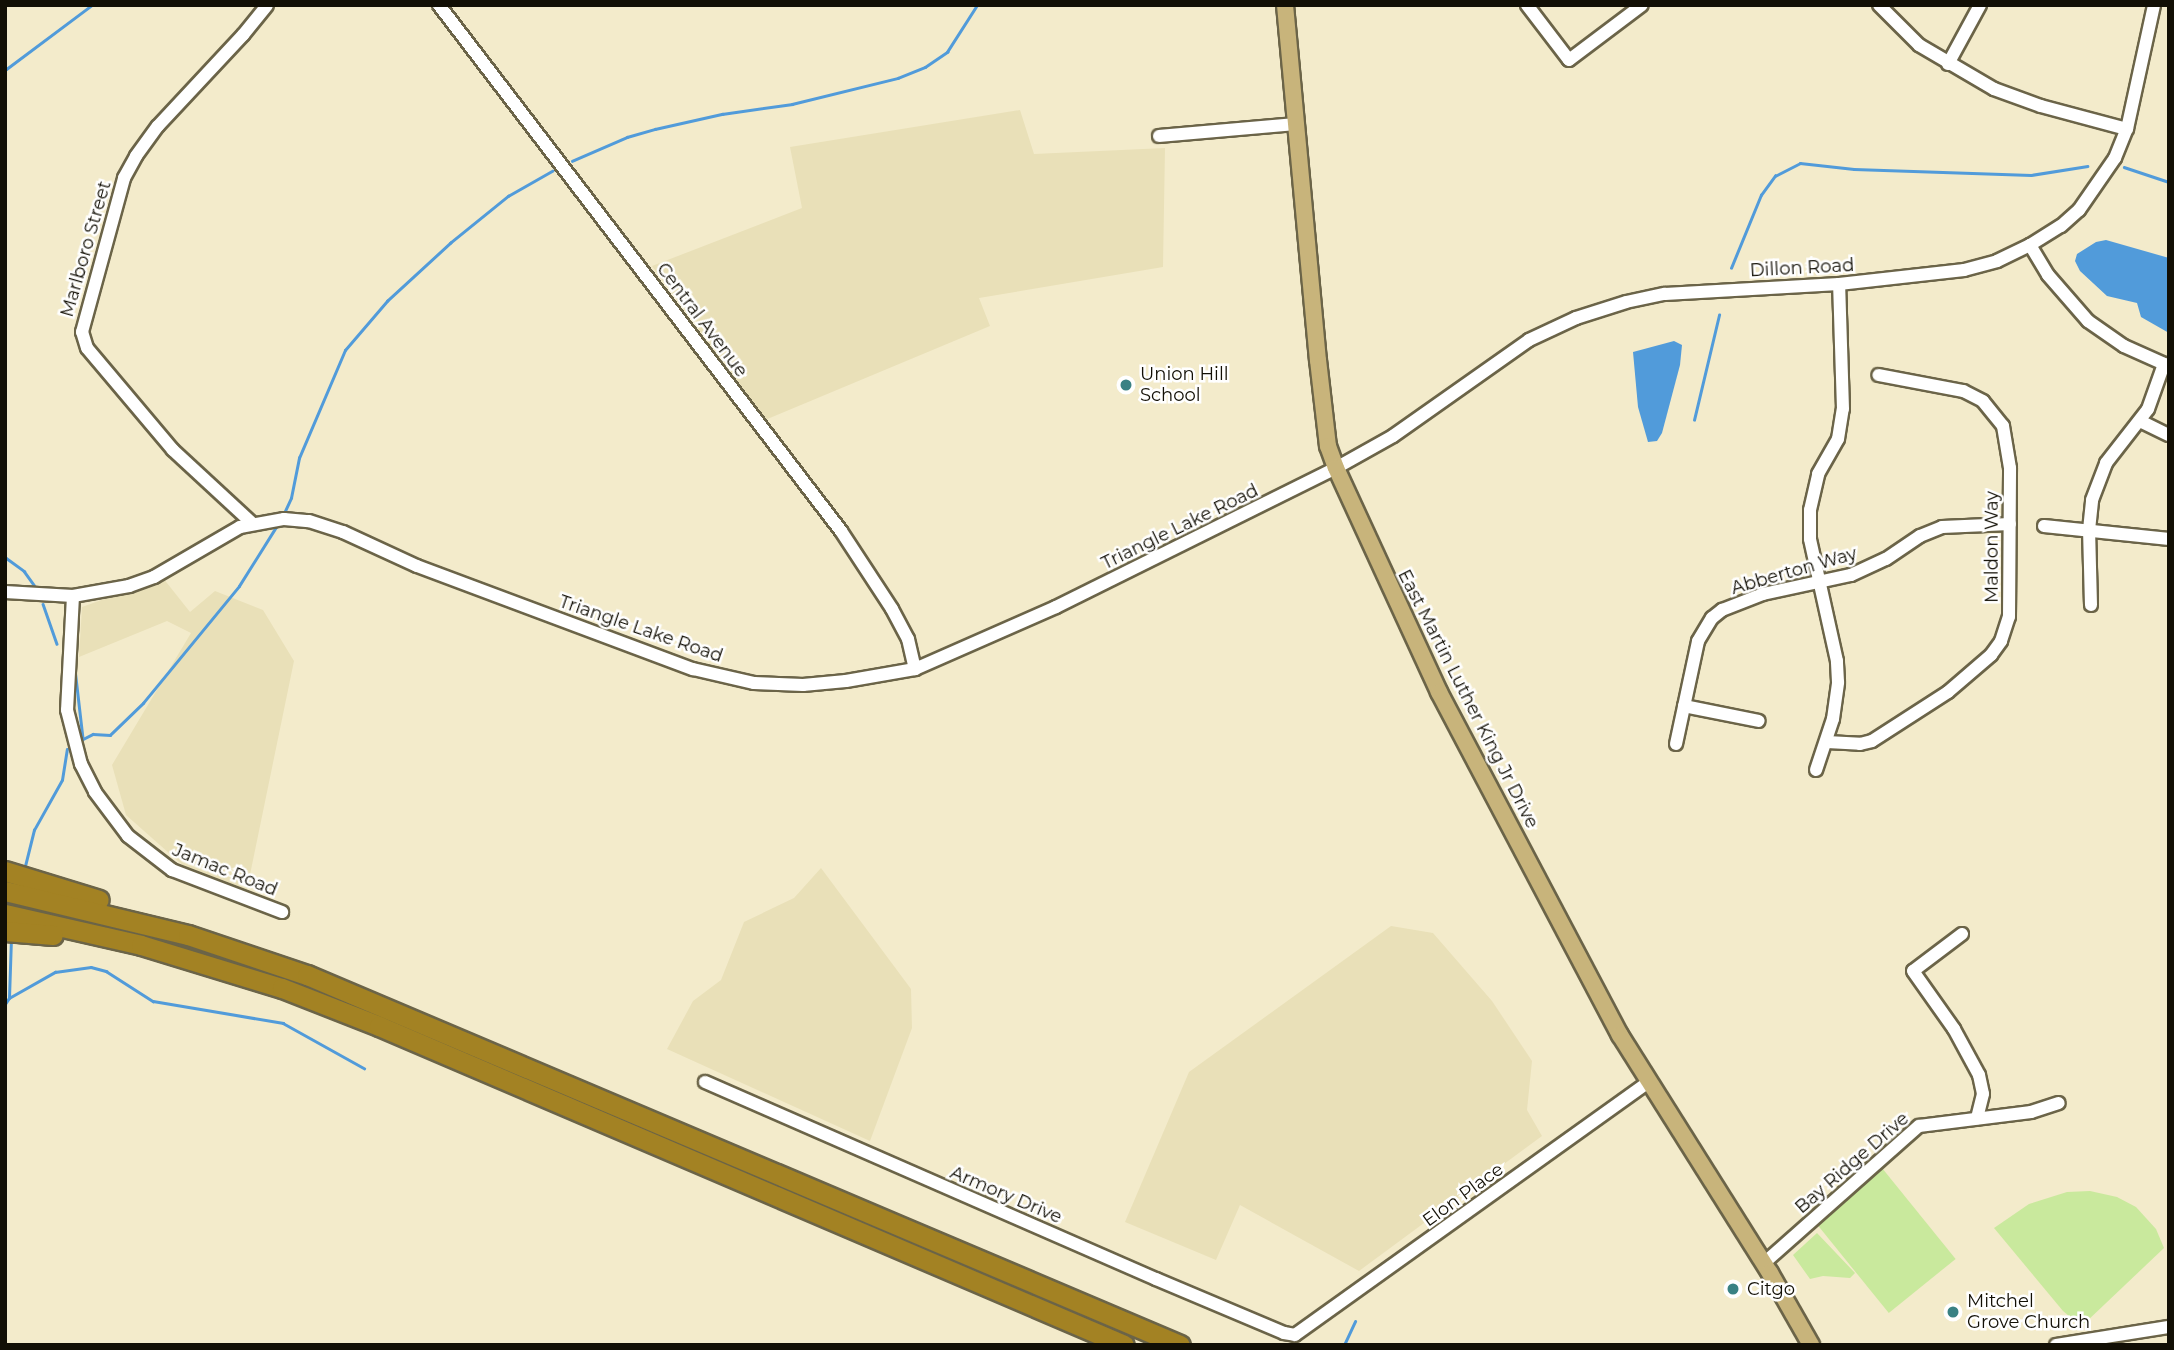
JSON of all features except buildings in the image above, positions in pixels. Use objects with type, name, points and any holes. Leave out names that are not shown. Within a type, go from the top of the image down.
[{"type":"highway","points":[[5,871],[154,918],[188,935]]},
{"type":"highway","points":[[5,891],[188,935],[278,964],[360,996],[1180,1345]]},
{"type":"highway","points":[[5,914],[141,945],[282,988],[379,1026],[1124,1345]]},
{"type":"highway","points":[[5,931],[141,945]]},
{"type":"main road","name":"East Martin Luther King Jr Drive","points":[[1285,5],[1319,372],[1328,446],[1336,468],[1439,692],[1620,1035],[1764,1264],[1811,1345]]},
{"type":"street","name":"Marlboro Street","points":[[253,523],[173,450],[87,348],[82,331],[124,178],[158,126],[243,35],[267,5]]},
{"type":"street","points":[[1527,5],[1569,59],[1642,5]]},
{"type":"street","points":[[1879,5],[1919,45],[1994,89],[2041,106],[2127,129]]},
{"type":"street","points":[[1948,64],[1980,5]]},
{"type":"street","name":"Dillon Road","points":[[1336,468],[1392,436],[1529,340],[1602,309],[1665,294],[1839,284],[1964,270],[1997,261],[2030,246],[2061,226],[2079,210],[2115,158],[2127,129],[2154,5]]},
{"type":"street","name":"Central Avenue","points":[[445,8],[841,531],[892,609],[908,639],[915,669]]},
{"type":"street","points":[[1159,136],[1295,124]]},
{"type":"street","points":[[2030,246],[2048,275],[2088,321],[2124,346],[2166,365],[2148,409],[2106,463],[2092,500],[2089,530],[2091,605]]},
{"type":"street","points":[[1816,770],[1827,742],[1836,699],[1837,661],[1810,539],[1810,510],[1818,474],[1838,439],[1843,409],[1839,284]]},
{"type":"street","name":"Maldon Way","points":[[1827,742],[1860,744],[1886,734],[1948,692],[1991,655],[2001,642],[2009,617],[2010,451],[2003,426],[1992,409],[1963,391],[1878,375]]},
{"type":"street","points":[[2140,421],[2169,435]]},
{"type":"street","name":"Triangle Lake Road","points":[[5,592],[73,596],[129,586],[154,577],[204,546],[253,523],[299,520],[343,532],[417,566],[693,669],[754,683],[846,681],[915,669],[1056,607],[1336,468]]},
{"type":"street","name":"Abberton Way","points":[[1676,744],[1698,641],[1712,618],[1744,600],[1868,568],[1920,536],[1942,527],[2010,524]]},
{"type":"street","points":[[2044,526],[2169,539]]},
{"type":"street","name":"Jamac Road","points":[[73,596],[67,710],[81,764],[95,792],[128,836],[172,870],[282,912]]},
{"type":"street","points":[[1684,706],[1759,721]]},
{"type":"street","points":[[1962,934],[1913,971],[1954,1030],[1979,1075],[1983,1094],[1977,1118]]},
{"type":"street","name":"Armory Drive","points":[[705,1082],[1156,1279],[1284,1333],[1295,1335]]},
{"type":"street","name":"Elon Place","points":[[1295,1335],[1649,1082]]},
{"type":"street","name":"Bay Ridge Drive","points":[[1764,1264],[1919,1126],[2031,1112],[2059,1103]]},
{"type":"street","points":[[2056,1345],[2090,1343],[2169,1327]]},
{"type":"shaded area","points":[[1020,110],[1034,154],[1165,148],[1163,267],[979,298],[990,326],[765,420],[652,266],[802,208],[790,147]]},
{"type":"shaded area","points":[[163,578],[190,612],[215,591],[263,610],[294,661],[246,894],[187,869],[126,815],[112,765],[191,633],[167,621],[79,657],[82,607]]},
{"type":"shaded area","points":[[821,868],[911,989],[912,1028],[870,1141],[667,1049],[693,1001],[721,980],[744,922],[794,898]]},
{"type":"shaded area","points":[[1391,926],[1433,933],[1492,1001],[1532,1061],[1527,1110],[1542,1136],[1359,1271],[1240,1205],[1216,1260],[1125,1222],[1189,1072]]},
{"type":"green space","points":[[1882,1168],[1956,1259],[1889,1313],[1815,1222]]},
{"type":"green space","points":[[2090,1191],[2117,1197],[2136,1207],[2156,1229],[2164,1248],[2085,1323],[2076,1322],[2063,1311],[1994,1228],[2029,1204],[2067,1192]]},
{"type":"green space","points":[[1817,1233],[1855,1273],[1850,1278],[1823,1276],[1810,1279],[1793,1255]]},
{"type":"water","points":[[2106,240],[2169,258],[2169,333],[2141,317],[2137,303],[2107,296],[2080,271],[2075,261],[2077,254],[2096,242]]},
{"type":"water","points":[[1674,341],[1682,345],[1680,365],[1662,433],[1657,441],[1648,442],[1638,407],[1633,352]]},
{"type":"waterway","points":[[5,70],[92,5]]},
{"type":"waterway","points":[[572,161],[627,137],[655,129],[722,114],[792,104],[898,78],[925,67],[947,52],[977,5]]},
{"type":"waterway","points":[[1731,268],[1761,195],[1775,176],[1800,163],[1854,169],[2031,175],[2087,166]]},
{"type":"waterway","points":[[2124,167],[2169,182]]},
{"type":"waterway","points":[[285,511],[291,498],[299,458],[345,350],[387,301],[450,243],[508,196],[552,171]]},
{"type":"waterway","points":[[1694,420],[1719,315]]},
{"type":"waterway","points":[[81,740],[93,734],[110,735],[143,703],[239,586],[276,527]]},
{"type":"waterway","points":[[5,557],[24,571],[34,585]]},
{"type":"waterway","points":[[43,604],[57,644]]},
{"type":"waterway","points":[[75,669],[83,738]]},
{"type":"waterway","points":[[25,866],[34,830],[62,780],[67,749]]},
{"type":"waterway","points":[[5,1004],[9,998],[11,939]]},
{"type":"waterway","points":[[9,998],[55,972],[91,967],[106,971],[153,1001],[283,1023],[364,1068]]},
{"type":"waterway","points":[[1344,1345],[1355,1321]]},
{"type":"place","name":"Union Hill School","points":[[1126,385]]},
{"type":"place","name":"Citgo","points":[[1733,1289]]},
{"type":"place","name":"Mitchel Grove Church","points":[[1953,1312]]}]
